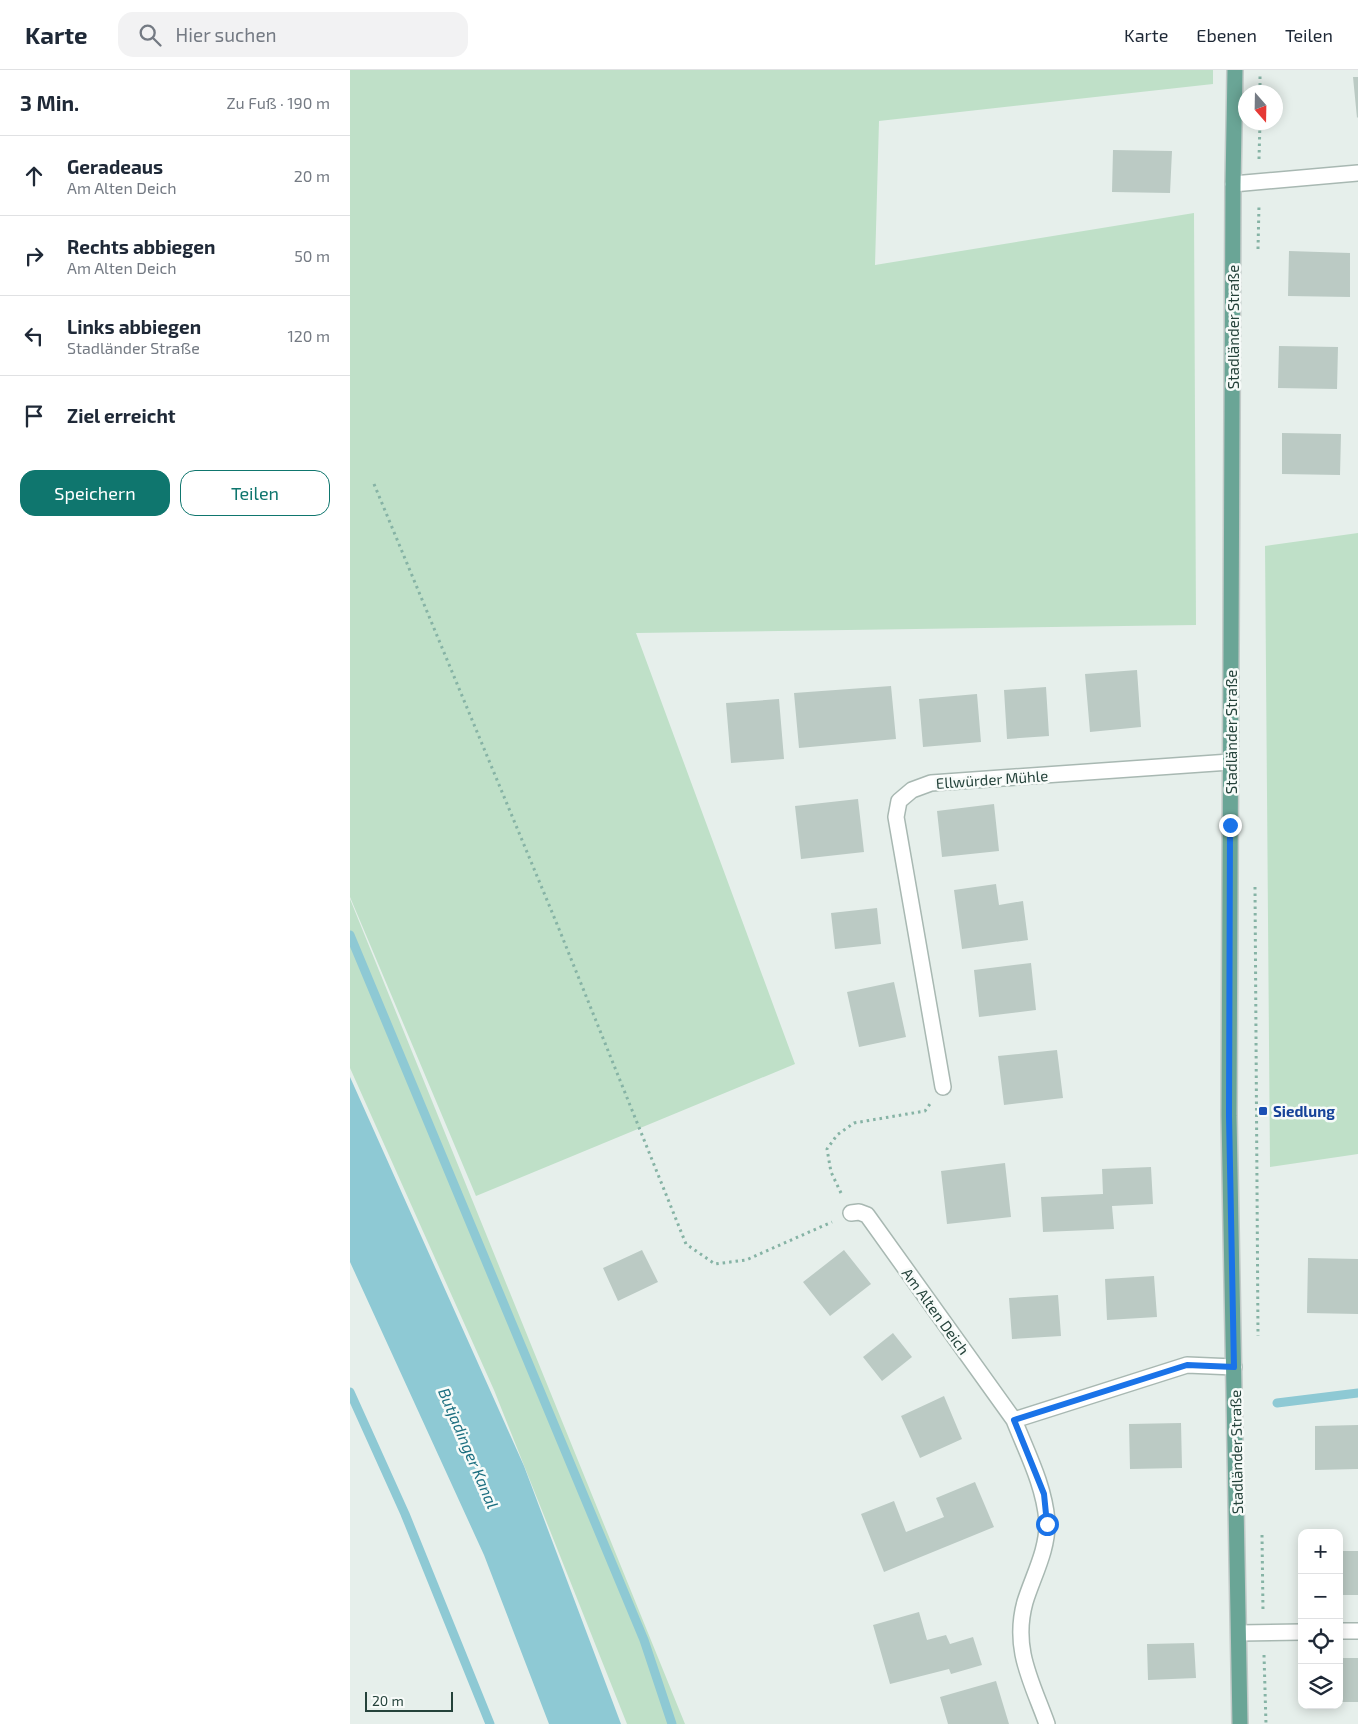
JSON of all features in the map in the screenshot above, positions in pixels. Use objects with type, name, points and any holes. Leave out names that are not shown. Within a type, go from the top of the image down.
[{"type":"main road","name":"Stadländer Straße","points":[[1236,70],[1229,1116],[1240,1724]]},
{"type":"street","points":[[1234,184],[1358,173]]},
{"type":"street","name":"Ellwürder Mühle","points":[[943,1087],[897,824],[896,817],[899,801],[912,790],[931,783],[1230,762]]},
{"type":"street","name":"Am Alten Deich","points":[[851,1213],[859,1212],[867,1215],[1014,1420],[1044,1494],[1047,1524],[1042,1555],[1025,1602],[1020,1628],[1025,1666],[1047,1724]]},
{"type":"street","points":[[1014,1420],[1187,1365],[1234,1367]]},
{"type":"street","points":[[1343,1631],[1358,1631]]},
{"type":"street","points":[[1239,1633],[1298,1632]]},
{"type":"path","points":[[1260,70],[1260,85]]},
{"type":"path","points":[[1258,250],[1260,130]]},
{"type":"path","points":[[374,484],[555,920],[686,1244],[715,1264],[746,1260],[851,1213],[830,1172],[827,1149],[837,1136],[854,1122],[925,1111],[943,1087]]},
{"type":"path","points":[[1255,882],[1258,1340]]},
{"type":"path","points":[[1262,1526],[1266,1724]]},
{"type":"green space","points":[[350,70],[1213,70],[1213,84],[879,121],[875,265],[1194,213],[1196,625],[636,633],[795,1064],[476,1196],[350,897]]},
{"type":"green space","points":[[1358,533],[1358,1154],[1270,1167],[1265,546]]},
{"type":"green space","points":[[350,899],[685,1724],[627,1724],[494,1390],[350,1068]]},
{"type":"water","name":"Butjadinger Kanal","points":[[350,1077],[524,1466],[621,1724],[549,1724],[484,1555],[350,1262]]},
{"type":"building","points":[[1353,77],[1358,77],[1357,118]]},
{"type":"building","points":[[1113,150],[1172,151],[1170,193],[1112,192]]},
{"type":"building","points":[[1289,251],[1350,253],[1350,297],[1288,296]]},
{"type":"building","points":[[1279,346],[1338,347],[1337,389],[1278,388]]},
{"type":"building","points":[[1282,433],[1341,434],[1340,475],[1282,474]]},
{"type":"building","points":[[1137,670],[1141,727],[1090,732],[1085,674]]},
{"type":"building","points":[[891,686],[896,739],[799,748],[794,693]]},
{"type":"building","points":[[1046,687],[1049,736],[1007,739],[1004,690]]},
{"type":"building","points":[[977,694],[981,742],[923,747],[919,699]]},
{"type":"building","points":[[779,699],[784,759],[731,763],[726,703]]},
{"type":"building","points":[[858,799],[864,852],[801,859],[795,806]]},
{"type":"building","points":[[994,804],[999,851],[942,857],[937,811]]},
{"type":"building","points":[[996,884],[999,905],[1023,901],[1028,940],[962,949],[954,890]]},
{"type":"building","points":[[877,908],[881,944],[835,949],[831,913]]},
{"type":"building","points":[[1031,963],[1036,1010],[979,1017],[974,970]]},
{"type":"building","points":[[894,982],[906,1037],[859,1047],[847,992]]},
{"type":"building","points":[[1057,1050],[1063,1098],[1004,1105],[998,1056]]},
{"type":"building","points":[[1005,1163],[1011,1217],[947,1224],[941,1171]]},
{"type":"building","points":[[1151,1167],[1153,1204],[1112,1206],[1114,1229],[1043,1232],[1041,1197],[1103,1194],[1102,1169]]},
{"type":"building","points":[[642,1250],[658,1282],[618,1301],[603,1268]]},
{"type":"building","points":[[844,1250],[871,1284],[830,1316],[803,1282]]},
{"type":"building","points":[[1308,1258],[1358,1259],[1358,1314],[1307,1313]]},
{"type":"building","points":[[1154,1276],[1157,1317],[1107,1320],[1105,1279]]},
{"type":"building","points":[[1058,1295],[1061,1336],[1012,1339],[1009,1298]]},
{"type":"building","points":[[893,1333],[912,1357],[882,1381],[863,1357]]},
{"type":"building","points":[[944,1396],[962,1439],[920,1458],[901,1416]]},
{"type":"building","points":[[1181,1423],[1182,1468],[1130,1469],[1129,1424]]},
{"type":"building","points":[[1358,1425],[1358,1469],[1315,1470],[1315,1426]]},
{"type":"building","points":[[975,1482],[994,1527],[884,1572],[861,1514],[894,1501],[906,1532],[944,1517],[936,1498]]},
{"type":"building","points":[[1343,1551],[1358,1551],[1358,1595],[1343,1595]]},
{"type":"building","points":[[919,1612],[927,1640],[946,1635],[950,1644],[973,1637],[982,1665],[951,1674],[949,1669],[890,1684],[873,1625]]},
{"type":"building","points":[[1194,1643],[1196,1678],[1148,1680],[1147,1644]]},
{"type":"building","points":[[1343,1658],[1358,1658],[1358,1702],[1343,1702]]},
{"type":"building","points":[[996,1681],[1009,1724],[948,1724],[940,1697]]},
{"type":"waterway","points":[[350,935],[644,1640],[672,1724]]},
{"type":"waterway","points":[[350,1392],[405,1514],[490,1724]]},
{"type":"waterway","points":[[1277,1403],[1358,1393]]},
{"type":"place","name":"Siedlung","points":[[1263,1111]]},
{"type":"route","points":[[1047,1524],[1044,1494],[1014,1420],[1187,1365],[1234,1367],[1229,1116],[1230,825]]}]
